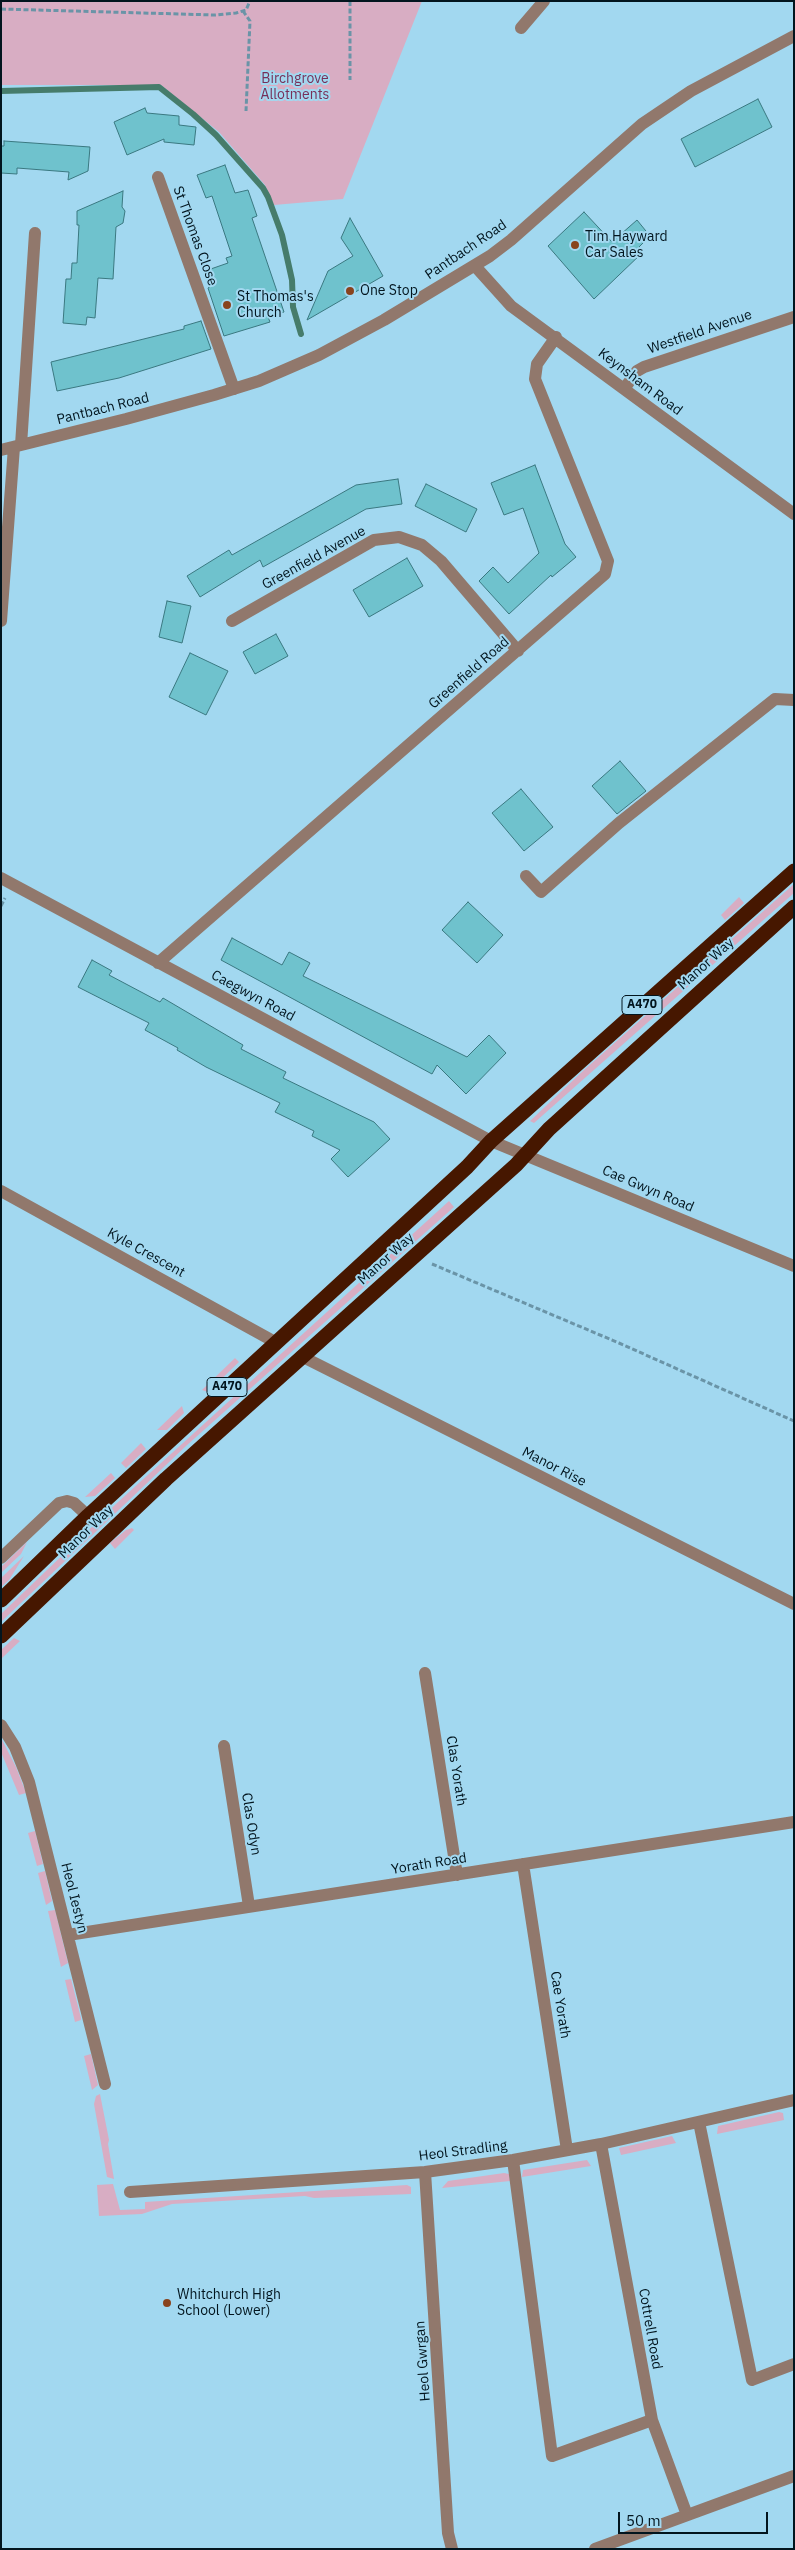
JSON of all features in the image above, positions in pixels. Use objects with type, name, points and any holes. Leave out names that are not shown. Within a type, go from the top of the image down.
[{"type":"highway","name":"Manor Way","points":[[1,1600],[88,1516],[275,1342],[467,1167],[491,1140],[794,870]]},
{"type":"highway","name":"Manor Way","points":[[1,1636],[92,1548],[301,1356],[525,1155],[558,1120],[794,907]]},
{"type":"street","points":[[521,28],[544,1]]},
{"type":"street","name":"Pantbach Road","points":[[1,450],[126,420],[234,389],[312,358],[384,320],[475,266],[511,240],[642,124],[691,91],[794,36]]},
{"type":"street","name":"St Thomas Close","points":[[158,177],[234,389]]},
{"type":"street","points":[[1,621],[18,446],[35,233]]},
{"type":"street","name":"Keynsham Road","points":[[475,266],[511,306],[556,337],[794,514]]},
{"type":"street","name":"Westfield Avenue","points":[[624,389],[637,371],[644,367],[794,317]]},
{"type":"street","name":"Greenfield Road","points":[[158,962],[605,574],[608,561],[535,379],[537,364],[556,337]]},
{"type":"street","name":"Greenfield Avenue","points":[[232,621],[374,540],[399,537],[422,545],[441,561],[518,651]]},
{"type":"street","points":[[526,876],[541,892],[619,823],[774,698],[794,700]]},
{"type":"street","name":"Caegwyn Road","points":[[1,878],[491,1140]]},
{"type":"street","name":"Cae Gwyn Road","points":[[491,1140],[794,1266]]},
{"type":"street","name":"Kyle Crescent","points":[[1,1191],[275,1342]]},
{"type":"street","name":"Manor Rise","points":[[301,1356],[794,1604]]},
{"type":"street","name":"Manor Way","points":[[1,1558],[59,1503],[67,1501],[74,1503],[88,1516]]},
{"type":"street","name":"Clas Yorath","points":[[425,1673],[457,1875]]},
{"type":"street","name":"Heol Iestyn","points":[[1,1725],[25,1768],[105,2084]]},
{"type":"street","name":"Clas Odyn","points":[[224,1746],[249,1906]]},
{"type":"street","name":"Yorath Road","points":[[68,1935],[794,1822]]},
{"type":"street","name":"Cae Yorath","points":[[523,1864],[567,2150]]},
{"type":"street","name":"Heol Stradling","points":[[130,2192],[425,2172],[513,2160],[601,2144],[794,2100]]},
{"type":"street","points":[[699,2122],[752,2380],[794,2364]]},
{"type":"street","name":"Cottrell Road","points":[[601,2144],[652,2420],[687,2515]]},
{"type":"street","points":[[513,2160],[552,2456],[652,2420]]},
{"type":"street","name":"Heol Gwrgan","points":[[425,2172],[448,2533],[452,2549]]},
{"type":"street","points":[[595,2549],[794,2476]]},
{"type":"path","points":[[1,10],[215,15],[246,10],[250,1]]},
{"type":"path","points":[[350,1],[350,80]]},
{"type":"path","points":[[242,11],[250,21],[246,111]]},
{"type":"path","points":[[1,906],[6,896]]},
{"type":"path","points":[[414,1256],[794,1421]]},
{"type":"green space","name":"Birchgrove Allotments","points":[[1,1],[422,1],[343,199],[274,205],[265,185],[219,132],[161,85],[1,85]]},
{"type":"green space","points":[[794,884],[794,893],[534,1123],[530,1121],[584,1070]]},
{"type":"green space","points":[[739,897],[744,903],[725,920],[721,915]]},
{"type":"green space","points":[[449,1201],[454,1207],[186,1446],[1,1622],[1,1614],[117,1503]]},
{"type":"green space","points":[[235,1358],[239,1362],[208,1392],[202,1390]]},
{"type":"green space","points":[[182,1406],[184,1413],[167,1430],[157,1430]]},
{"type":"green space","points":[[141,1443],[146,1449],[126,1468],[121,1463]]},
{"type":"green space","points":[[111,1473],[115,1478],[95,1496],[85,1497]]},
{"type":"green space","points":[[132,1528],[134,1530],[115,1549],[110,1543],[126,1530]]},
{"type":"green space","points":[[27,1542],[21,1554],[1,1573],[1,1567]]},
{"type":"green space","points":[[24,1556],[9,1580],[1,1587],[1,1578]]},
{"type":"green space","points":[[14,1638],[20,1641],[1,1659],[1,1650]]},
{"type":"green space","points":[[1,1738],[16,1767],[26,1793],[19,1795],[1,1752]]},
{"type":"green space","points":[[35,1831],[43,1864],[37,1866],[28,1833]]},
{"type":"green space","points":[[45,1871],[52,1901],[46,1905],[38,1873]]},
{"type":"green space","points":[[55,1910],[68,1963],[61,1967],[48,1911]]},
{"type":"green space","points":[[71,1979],[81,2018],[81,2020],[75,2022],[65,1980]]},
{"type":"green space","points":[[91,2054],[98,2085],[92,2090],[84,2056]]},
{"type":"green space","points":[[100,2094],[114,2179],[107,2177],[94,2104],[96,2096]]},
{"type":"green space","points":[[779,2112],[783,2113],[784,2120],[717,2134],[718,2126]]},
{"type":"green space","points":[[672,2136],[676,2143],[621,2155],[619,2148]]},
{"type":"green space","points":[[587,2160],[591,2166],[522,2177],[523,2170]]},
{"type":"green space","points":[[504,2173],[509,2174],[510,2181],[442,2188],[448,2181]]},
{"type":"green space","points":[[113,2184],[120,2210],[145,2209],[145,2202],[407,2185],[411,2187],[411,2194],[314,2198],[305,2196],[172,2204],[142,2214],[99,2216],[97,2185]]},
{"type":"building","points":[[758,99],[772,127],[695,167],[681,139]]},
{"type":"building","points":[[145,108],[147,113],[179,116],[179,125],[196,127],[194,145],[164,142],[164,139],[127,155],[114,122]]},
{"type":"building","points":[[4,141],[90,147],[88,171],[68,180],[69,172],[17,168],[17,174],[1,173],[1,146],[4,146]]},
{"type":"building","points":[[225,165],[235,193],[248,190],[257,216],[252,218],[284,312],[268,317],[270,322],[224,336],[208,288],[211,286],[205,271],[228,263],[226,258],[232,256],[212,196],[206,198],[197,175]]},
{"type":"building","points":[[123,191],[122,207],[125,211],[123,223],[116,227],[113,279],[98,278],[95,318],[87,317],[86,325],[63,323],[66,279],[71,279],[72,263],[77,263],[79,225],[77,225],[77,211]]},
{"type":"building","points":[[584,212],[612,242],[637,220],[650,236],[639,247],[643,252],[594,299],[548,246]]},
{"type":"building","points":[[350,218],[383,276],[307,320],[328,271],[353,256],[341,238]]},
{"type":"building","points":[[201,321],[211,349],[119,378],[57,391],[51,362],[184,329],[184,326]]},
{"type":"building","points":[[535,465],[565,544],[576,557],[552,577],[551,575],[509,614],[479,581],[493,567],[508,583],[539,553],[523,508],[504,515],[491,483]]},
{"type":"building","points":[[398,479],[402,504],[366,509],[263,567],[260,560],[200,597],[187,576],[229,550],[232,555],[356,485]]},
{"type":"building","points":[[426,484],[477,509],[466,532],[415,506]]},
{"type":"building","points":[[407,558],[423,586],[369,617],[353,590]]},
{"type":"building","points":[[167,601],[191,606],[182,643],[159,637]]},
{"type":"building","points":[[276,634],[288,656],[255,674],[243,652]]},
{"type":"building","points":[[190,653],[228,671],[206,715],[169,697]]},
{"type":"building","points":[[620,761],[646,791],[617,814],[592,786]]},
{"type":"building","points":[[521,789],[553,827],[524,851],[492,813]]},
{"type":"building","points":[[468,902],[503,935],[477,963],[442,930]]},
{"type":"building","points":[[232,938],[282,965],[289,952],[310,963],[303,976],[467,1057],[489,1035],[506,1053],[466,1094],[437,1065],[432,1074],[221,960]]},
{"type":"building","points":[[92,960],[112,971],[109,975],[160,1002],[163,998],[243,1045],[241,1049],[286,1072],[283,1078],[374,1122],[390,1139],[348,1177],[331,1159],[340,1150],[312,1136],[314,1131],[275,1112],[280,1103],[206,1067],[177,1050],[178,1048],[145,1030],[149,1023],[78,987]]},
{"type":"waterway","points":[[1,91],[159,87],[193,114],[216,135],[263,188],[268,197],[282,235],[292,280],[293,307],[301,334]]},
{"type":"place","name":"Tim Hayward Car Sales","points":[[575,245]]},
{"type":"place","name":"One Stop","points":[[350,291]]},
{"type":"place","name":"St Thomas's Church","points":[[227,305]]},
{"type":"place","name":"Whitchurch High School (Lower)","points":[[167,2303]]}]
